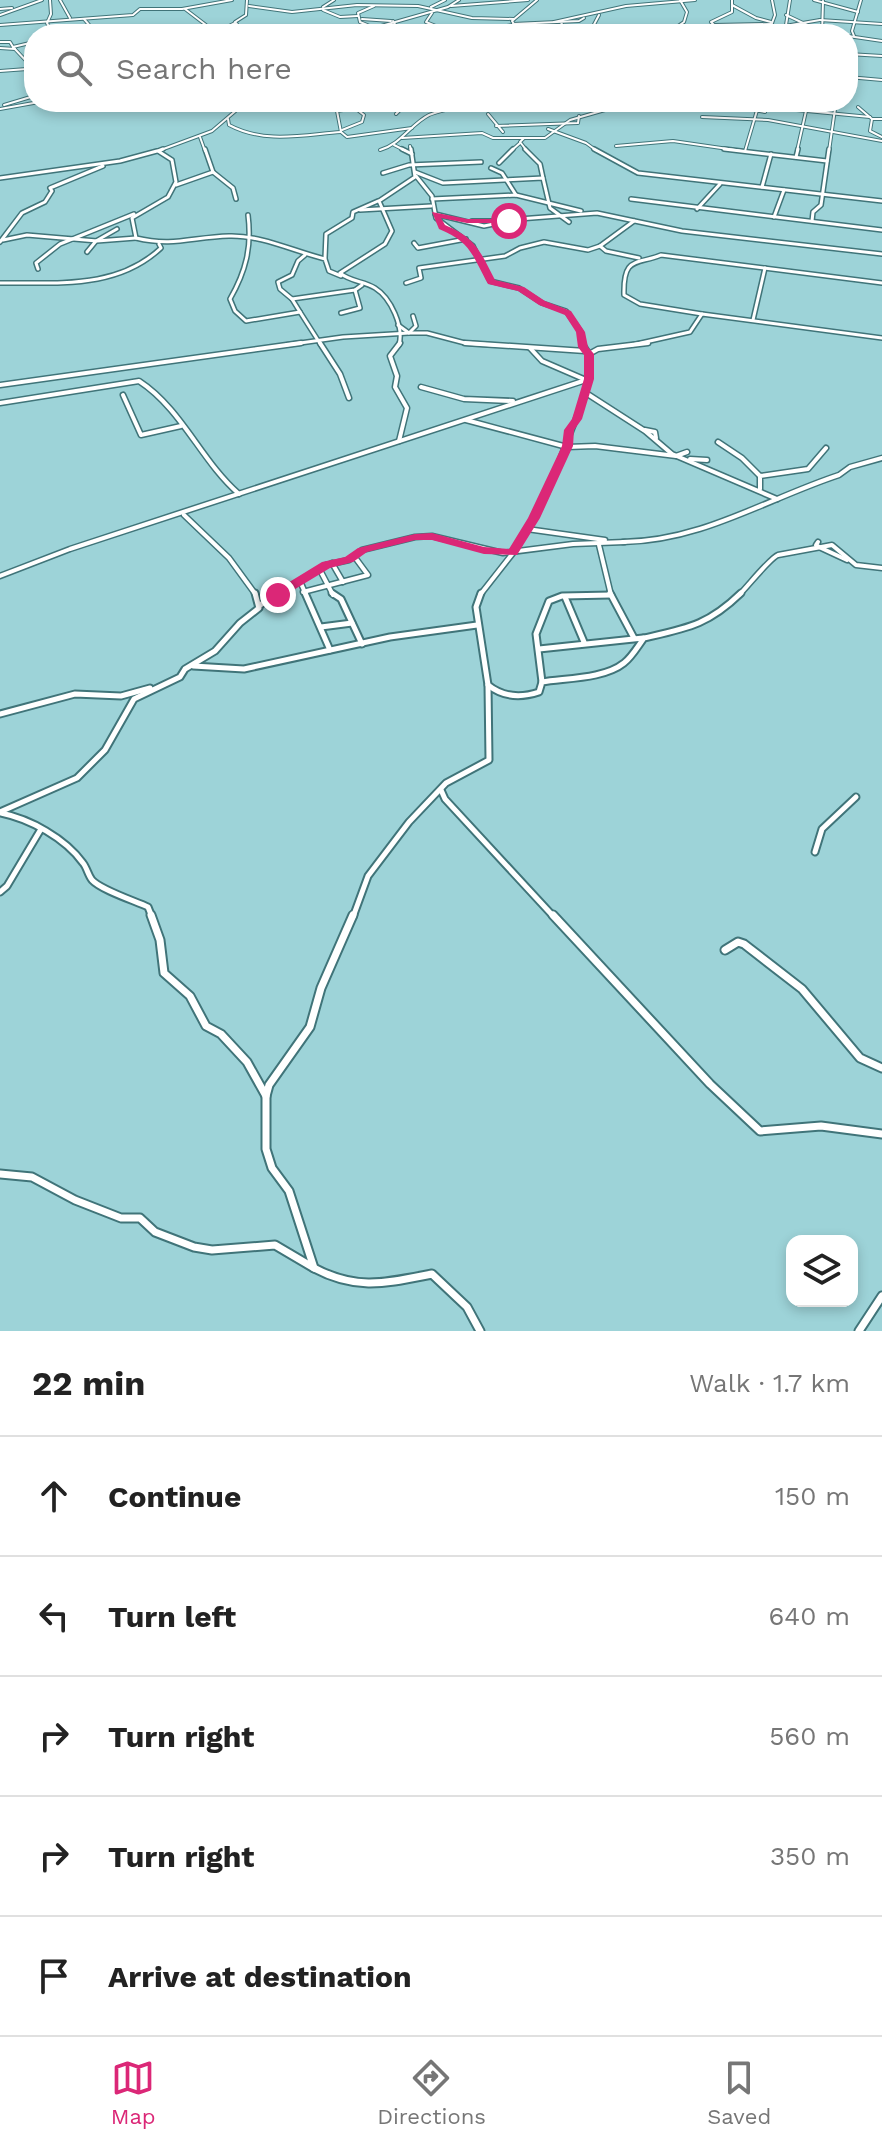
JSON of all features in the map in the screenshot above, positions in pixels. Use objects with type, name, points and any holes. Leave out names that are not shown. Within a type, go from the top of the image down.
[{"type":"street","points":[[25,0],[40,1]]},
{"type":"street","points":[[48,24],[50,0]]},
{"type":"street","points":[[60,0],[70,18]]},
{"type":"street","points":[[0,25],[133,15],[144,8],[185,9],[232,0]]},
{"type":"street","points":[[235,23],[246,15],[247,0]]},
{"type":"street","points":[[320,9],[334,0]]},
{"type":"street","points":[[381,0],[383,5]]},
{"type":"street","points":[[383,24],[430,10],[445,0]]},
{"type":"street","points":[[451,6],[459,0]]},
{"type":"street","points":[[437,10],[451,6],[528,0]]},
{"type":"street","points":[[537,0],[514,19],[513,24],[584,21],[583,17]]},
{"type":"street","points":[[639,5],[642,0]]},
{"type":"street","points":[[554,22],[600,14],[613,8],[695,0]]},
{"type":"street","points":[[772,24],[773,0]]},
{"type":"street","points":[[783,0],[790,1],[785,24]]},
{"type":"street","points":[[814,0],[857,13]]},
{"type":"street","points":[[855,22],[861,0]]},
{"type":"street","points":[[0,15],[40,1]]},
{"type":"street","points":[[820,24],[823,1]]},
{"type":"street","points":[[681,2],[687,12],[681,24]]},
{"type":"street","points":[[732,3],[738,2]]},
{"type":"street","points":[[732,3],[760,20],[785,16],[808,24]]},
{"type":"street","points":[[713,24],[711,22],[732,12],[732,3]]},
{"type":"street","points":[[364,24],[361,23],[360,12],[375,5]]},
{"type":"street","points":[[249,6],[292,12],[383,5],[437,10],[472,18],[514,19]]},
{"type":"street","points":[[0,9],[17,8]]},
{"type":"street","points":[[185,9],[205,24]]},
{"type":"street","points":[[320,9],[339,17],[393,21]]},
{"type":"street","points":[[430,10],[433,15],[426,22],[431,24]]},
{"type":"street","points":[[594,24],[600,14]]},
{"type":"street","points":[[84,18],[89,24]]},
{"type":"street","points":[[723,24],[774,18]]},
{"type":"street","points":[[793,18],[882,24]]},
{"type":"street","points":[[795,24],[820,20]]},
{"type":"street","points":[[562,24],[566,22]]},
{"type":"street","points":[[858,37],[882,41]]},
{"type":"street","points":[[0,42],[10,42],[24,58]]},
{"type":"street","points":[[0,48],[24,45]]},
{"type":"street","points":[[858,55],[882,56]]},
{"type":"street","points":[[0,71],[24,69]]},
{"type":"street","points":[[858,78],[882,80]]},
{"type":"street","points":[[0,108],[24,100]]},
{"type":"street","points":[[0,108],[24,104]]},
{"type":"street","points":[[858,107],[871,118]]},
{"type":"street","points":[[2,241],[22,213],[45,202],[52,191],[50,188],[120,161],[200,137],[234,112]]},
{"type":"street","points":[[337,112],[341,131]]},
{"type":"street","points":[[228,119],[228,124],[239,131],[280,139],[341,131],[362,122],[362,112]]},
{"type":"street","points":[[380,150],[393,145],[437,112]]},
{"type":"street","points":[[579,117],[580,112]]},
{"type":"street","points":[[484,133],[493,138],[545,138],[550,131],[566,123],[598,112]]},
{"type":"street","points":[[745,151],[757,112]]},
{"type":"street","points":[[796,157],[806,112]]},
{"type":"street","points":[[816,112],[882,119]]},
{"type":"street","points":[[402,138],[502,132],[488,114]]},
{"type":"street","points":[[812,222],[813,212],[821,206],[835,114]]},
{"type":"street","points":[[702,117],[754,119],[832,134],[882,139]]},
{"type":"street","points":[[871,118],[870,131],[882,139]]},
{"type":"street","points":[[543,123],[550,131],[586,143],[638,173],[882,201]]},
{"type":"street","points":[[496,126],[566,123]]},
{"type":"street","points":[[341,131],[355,138],[412,128]]},
{"type":"street","points":[[200,137],[213,172],[233,188],[236,199]]},
{"type":"street","points":[[499,163],[525,137]]},
{"type":"street","points":[[616,146],[673,141],[827,161]]},
{"type":"street","points":[[520,143],[540,164],[550,204],[569,222]]},
{"type":"street","points":[[393,145],[412,154]]},
{"type":"street","points":[[314,1268],[289,1191],[269,1160],[266,1096],[273,1079],[310,1027],[321,988],[344,940],[368,876],[409,822],[442,789],[462,772],[489,760],[488,685],[476,607],[481,593],[513,553],[543,502],[586,393],[588,353],[582,335],[568,313],[542,303],[519,288],[492,282],[474,247],[466,239],[441,227],[431,206],[432,199],[414,171],[410,146]]},
{"type":"street","points":[[136,238],[132,218],[172,195],[178,180],[175,164],[167,155],[157,151]]},
{"type":"street","points":[[762,187],[771,154]]},
{"type":"street","points":[[0,178],[120,161]]},
{"type":"street","points":[[383,173],[481,162]]},
{"type":"street","points":[[491,168],[502,173],[516,195]]},
{"type":"street","points":[[414,171],[443,183],[543,178]]},
{"type":"street","points":[[399,441],[407,408],[395,387],[397,376],[390,356],[400,344],[401,333],[382,294],[375,287],[329,271],[325,259],[326,235],[352,218],[355,211],[380,204],[409,184],[414,171]]},
{"type":"street","points":[[175,186],[213,172]]},
{"type":"street","points":[[697,209],[721,183]]},
{"type":"street","points":[[774,217],[784,190]]},
{"type":"street","points":[[432,199],[516,195],[682,231],[882,254]]},
{"type":"street","points":[[631,199],[882,230]]},
{"type":"street","points":[[380,204],[391,207],[431,206]]},
{"type":"street","points":[[341,276],[341,271],[355,265],[375,247],[385,244],[392,231],[388,215],[380,204]]},
{"type":"street","points":[[388,215],[391,207]]},
{"type":"street","points":[[38,269],[36,263],[55,247],[146,210]]},
{"type":"street","points":[[435,214],[467,221],[502,221],[590,213]]},
{"type":"street","points":[[248,215],[251,239],[244,274],[230,299],[235,311],[246,321],[300,312]]},
{"type":"street","points":[[406,283],[421,278],[419,268],[505,256],[538,243],[588,250],[617,236],[626,221]]},
{"type":"street","points":[[87,252],[97,241],[117,229]]},
{"type":"street","points":[[2,241],[27,235],[97,241],[136,238],[159,244],[230,236],[265,240],[275,246],[325,259]]},
{"type":"street","points":[[414,243],[418,248],[466,239]]},
{"type":"street","points":[[0,283],[98,282],[148,260],[161,248],[159,244]]},
{"type":"street","points":[[600,246],[606,251],[639,258],[654,259],[661,255],[882,283]]},
{"type":"street","points":[[305,255],[298,261],[292,275],[278,282],[280,289],[292,299],[340,374],[349,398]]},
{"type":"street","points":[[639,258],[624,283],[624,295],[640,304],[882,338]]},
{"type":"street","points":[[753,320],[765,268]]},
{"type":"street","points":[[292,299],[355,290],[362,285]]},
{"type":"street","points":[[341,313],[360,308],[355,290]]},
{"type":"street","points":[[0,385],[371,334],[425,333],[465,343],[588,353],[687,333],[695,328],[702,314]]},
{"type":"street","points":[[409,333],[416,326],[413,316]]},
{"type":"street","points":[[398,325],[409,333]]},
{"type":"street","points":[[530,348],[542,361],[587,380]]},
{"type":"street","points":[[0,576],[70,549],[587,380]]},
{"type":"street","points":[[0,403],[139,381],[159,394],[224,481],[240,494]]},
{"type":"street","points":[[421,387],[464,399],[514,402]]},
{"type":"street","points":[[586,393],[643,427],[660,446],[676,456],[710,464],[778,499]]},
{"type":"street","points":[[123,395],[141,435],[181,426]]},
{"type":"street","points":[[465,420],[567,447],[595,446],[676,456],[687,452]]},
{"type":"street","points":[[655,439],[665,439]]},
{"type":"street","points":[[718,442],[742,458],[760,476]]},
{"type":"street","points":[[657,455],[660,446]]},
{"type":"street","points":[[760,476],[808,469],[826,448]]},
{"type":"street","points":[[0,714],[75,694],[121,696],[178,679],[185,669],[215,651],[259,606],[332,563],[378,546],[427,536],[484,550],[513,553],[573,544],[651,542],[708,528],[839,475],[850,467],[882,458]]},
{"type":"street","points":[[685,459],[710,464]]},
{"type":"street","points":[[760,476],[758,485],[770,502]]},
{"type":"street","points":[[183,514],[235,566],[255,591],[259,606]]},
{"type":"street","points":[[527,529],[625,542]]},
{"type":"street","points":[[539,649],[644,638],[692,627],[718,614],[762,573],[772,557],[818,544],[832,545],[852,562],[882,568]]},
{"type":"street","points":[[599,545],[611,595],[634,638]]},
{"type":"street","points":[[303,592],[369,574],[354,556]]},
{"type":"street","points":[[332,563],[343,582]]},
{"type":"street","points":[[320,570],[333,595],[341,599],[362,644]]},
{"type":"street","points":[[325,577],[339,573]]},
{"type":"street","points":[[300,581],[330,650]]},
{"type":"street","points":[[488,685],[497,692],[527,696],[536,694],[542,682],[536,634],[547,605],[559,596],[611,595]]},
{"type":"street","points":[[565,597],[584,642]]},
{"type":"street","points":[[321,627],[352,623]]},
{"type":"street","points":[[193,666],[244,669],[330,650],[477,625]]},
{"type":"street","points":[[542,682],[586,676],[618,667],[624,664],[644,638]]},
{"type":"street","points":[[0,812],[77,778],[105,750],[134,699],[155,687]]},
{"type":"street","points":[[442,789],[445,799],[503,864],[710,1084],[760,1131],[782,1126],[842,1124],[882,1134]]},
{"type":"street","points":[[815,852],[822,829],[856,797]]},
{"type":"street","points":[[0,812],[25,817],[66,844],[84,864],[93,881],[148,907],[154,920],[164,973],[190,996],[206,1026],[221,1034],[247,1062],[266,1096]]},
{"type":"street","points":[[0,892],[7,886],[8,879],[41,829]]},
{"type":"street","points":[[725,950],[738,942],[744,944],[802,989],[860,1058],[882,1068]]},
{"type":"street","points":[[0,1174],[32,1177],[75,1200],[121,1218],[140,1218],[155,1232],[194,1247],[212,1250],[275,1245],[337,1280],[376,1285],[432,1274],[467,1307],[480,1331]]},
{"type":"street","points":[[859,1331],[882,1296]]},
{"type":"route","points":[[278,595],[280,590],[318,572],[323,566],[349,560],[362,550],[415,537],[432,536],[484,550],[513,553],[543,502],[561,454],[568,446],[566,437],[577,419],[590,371],[589,354],[583,347],[581,332],[568,313],[542,303],[521,289],[491,282],[474,247],[461,235],[441,227],[435,214],[467,221],[509,221]]}]
